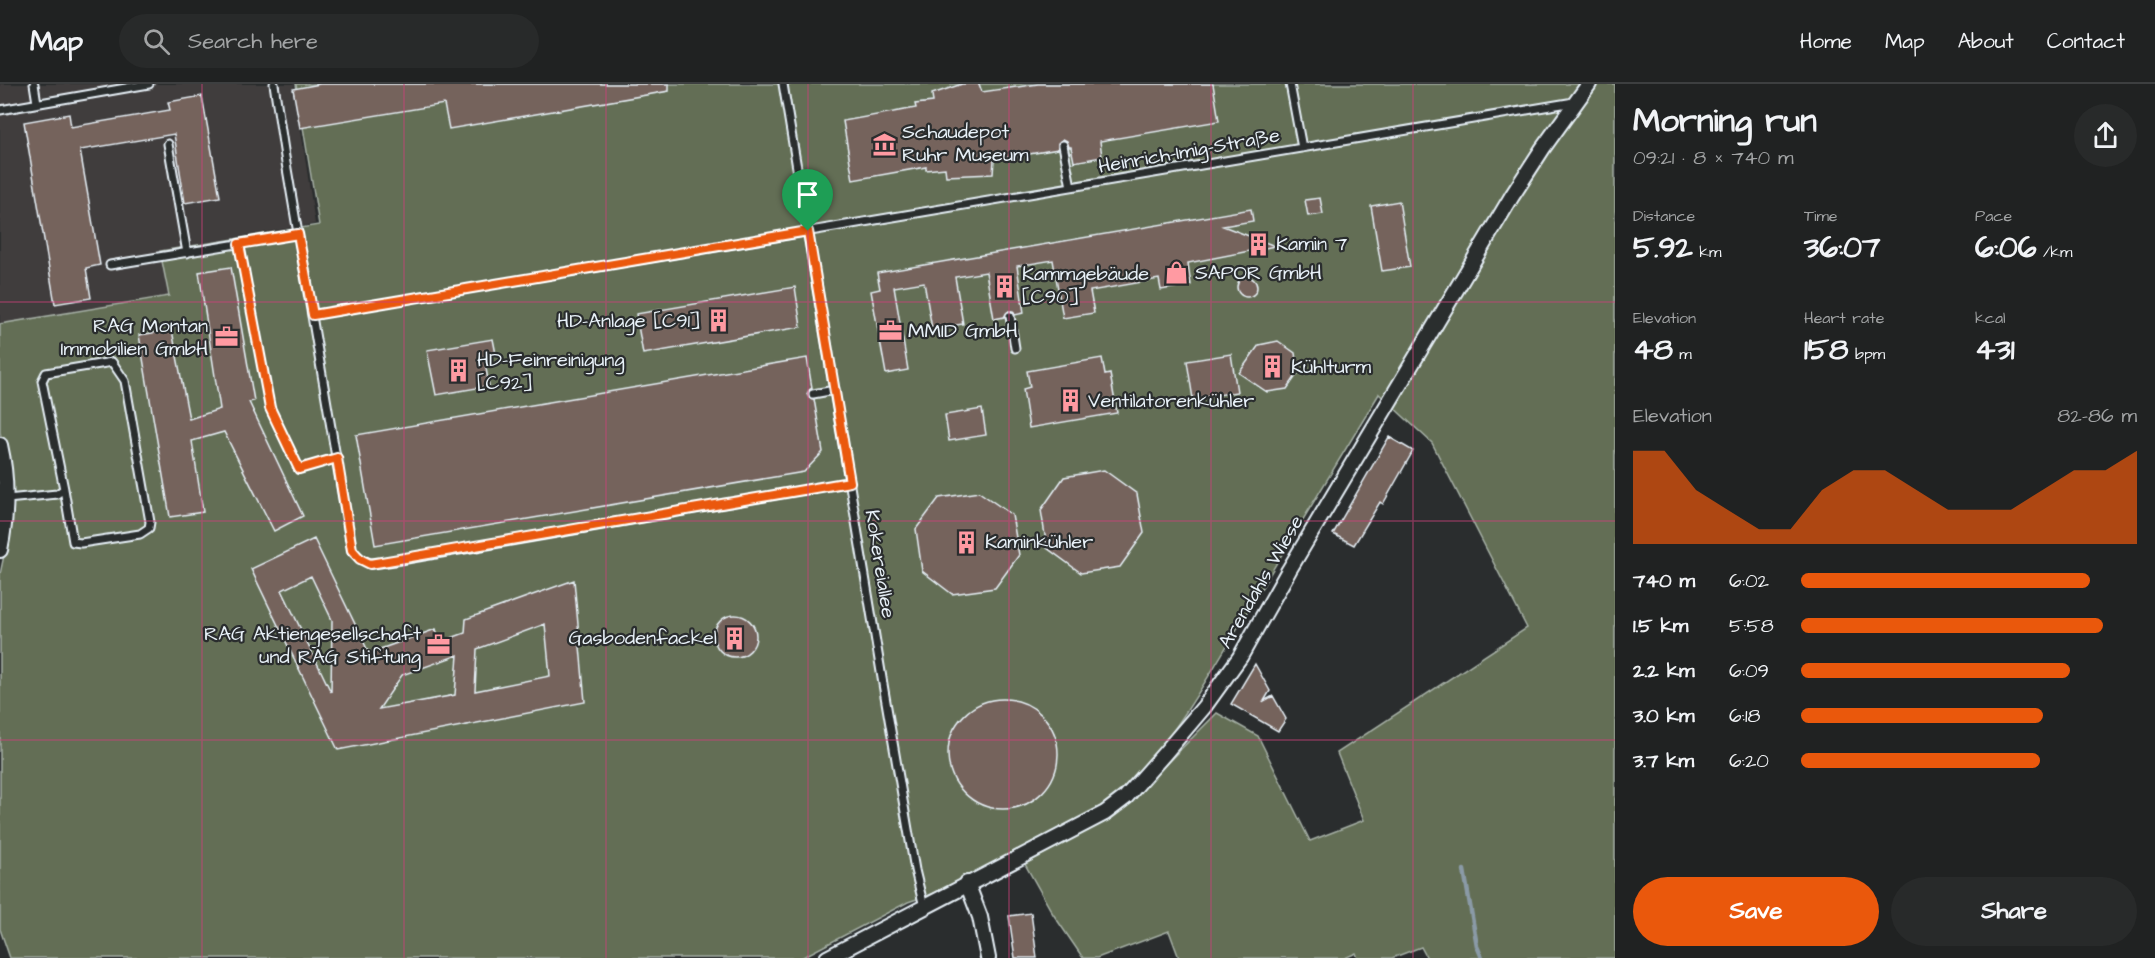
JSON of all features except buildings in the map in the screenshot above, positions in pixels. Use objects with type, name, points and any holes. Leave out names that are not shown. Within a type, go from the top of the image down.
[{"type":"street","name":"Arendahls Wiese","points":[[827,958],[845,954],[924,907],[1106,813],[1126,797],[1204,707],[1252,639],[1289,570],[1512,196],[1589,84]]},
{"type":"street","points":[[0,445],[7,499],[1,542]]},
{"type":"street","points":[[967,884],[980,916],[988,958]]},
{"type":"lane","points":[[34,84],[37,103]]},
{"type":"lane","points":[[99,84],[101,92]]},
{"type":"lane","points":[[0,110],[149,84]]},
{"type":"lane","points":[[274,84],[352,550],[360,559],[370,564],[850,482]]},
{"type":"lane","name":"Kokereiallee","points":[[783,84],[911,847],[924,907]]},
{"type":"lane","points":[[1290,84],[1302,148]]},
{"type":"lane","name":"Heinrich-Imig-Straße","points":[[313,315],[1575,102]]},
{"type":"lane","points":[[168,144],[187,254]]},
{"type":"lane","points":[[1064,145],[1071,188]]},
{"type":"lane","points":[[110,265],[298,234]]},
{"type":"lane","points":[[239,244],[270,408],[299,469],[337,458]]},
{"type":"lane","points":[[1010,316],[1015,348]]},
{"type":"lane","points":[[112,362],[125,381],[150,522],[149,528],[140,534],[81,543],[73,542],[64,489],[42,381],[46,373],[112,362]]},
{"type":"lane","points":[[813,394],[836,390]]},
{"type":"lane","points":[[7,499],[57,494],[64,489]]},
{"type":"shaded area","points":[[0,84],[294,84],[315,224],[160,251],[170,296],[0,324]]},
{"type":"green space","points":[[296,84],[1615,84],[1615,958],[1427,958],[1421,947],[1392,958],[1358,958],[1356,953],[1345,958],[1179,958],[1169,931],[1097,958],[1083,958],[1053,914],[1021,857],[1132,798],[1217,713],[1258,736],[1310,841],[1364,820],[1337,753],[1527,628],[1432,443],[1379,394],[1183,716],[1166,741],[1126,786],[1102,808],[968,882],[908,902],[801,958],[10,958],[0,929],[0,574],[5,551],[5,458],[0,432],[0,324],[169,296],[160,251],[319,225]]},
{"type":"waterway","points":[[1464,870],[1477,946],[1482,958]]},
{"type":"place","name":"Schaudepot Ruhr Museum","points":[[884,144]]},
{"type":"place","name":"Kamin 7","points":[[1258,244]]},
{"type":"place","name":"SAPOR GmbH","points":[[1177,273]]},
{"type":"place","name":"Kammgebäude [C90]","points":[[1004,286]]},
{"type":"place","name":"HD-Anlage [C91]","points":[[719,321]]},
{"type":"place","name":"MMID GmbH","points":[[890,331]]},
{"type":"place","name":"RAG Montan Immobilien GmbH","points":[[226,337]]},
{"type":"place","name":"Kühlturm","points":[[1273,367]]},
{"type":"place","name":"HD-Feinreinigung [C92]","points":[[459,371]]},
{"type":"place","name":"Ventilatorenkühler","points":[[1070,401]]},
{"type":"place","name":"Kaminkühler","points":[[967,542]]},
{"type":"place","name":"Gasbodenfackel","points":[[735,638]]},
{"type":"place","name":"RAG Aktiengesellschaft und RAG Stiftung","points":[[439,645]]},
{"type":"route","points":[[808,231],[850,482],[370,564],[360,559],[352,550],[337,458],[299,469],[270,408],[239,244],[298,234],[313,315],[808,231]]}]
